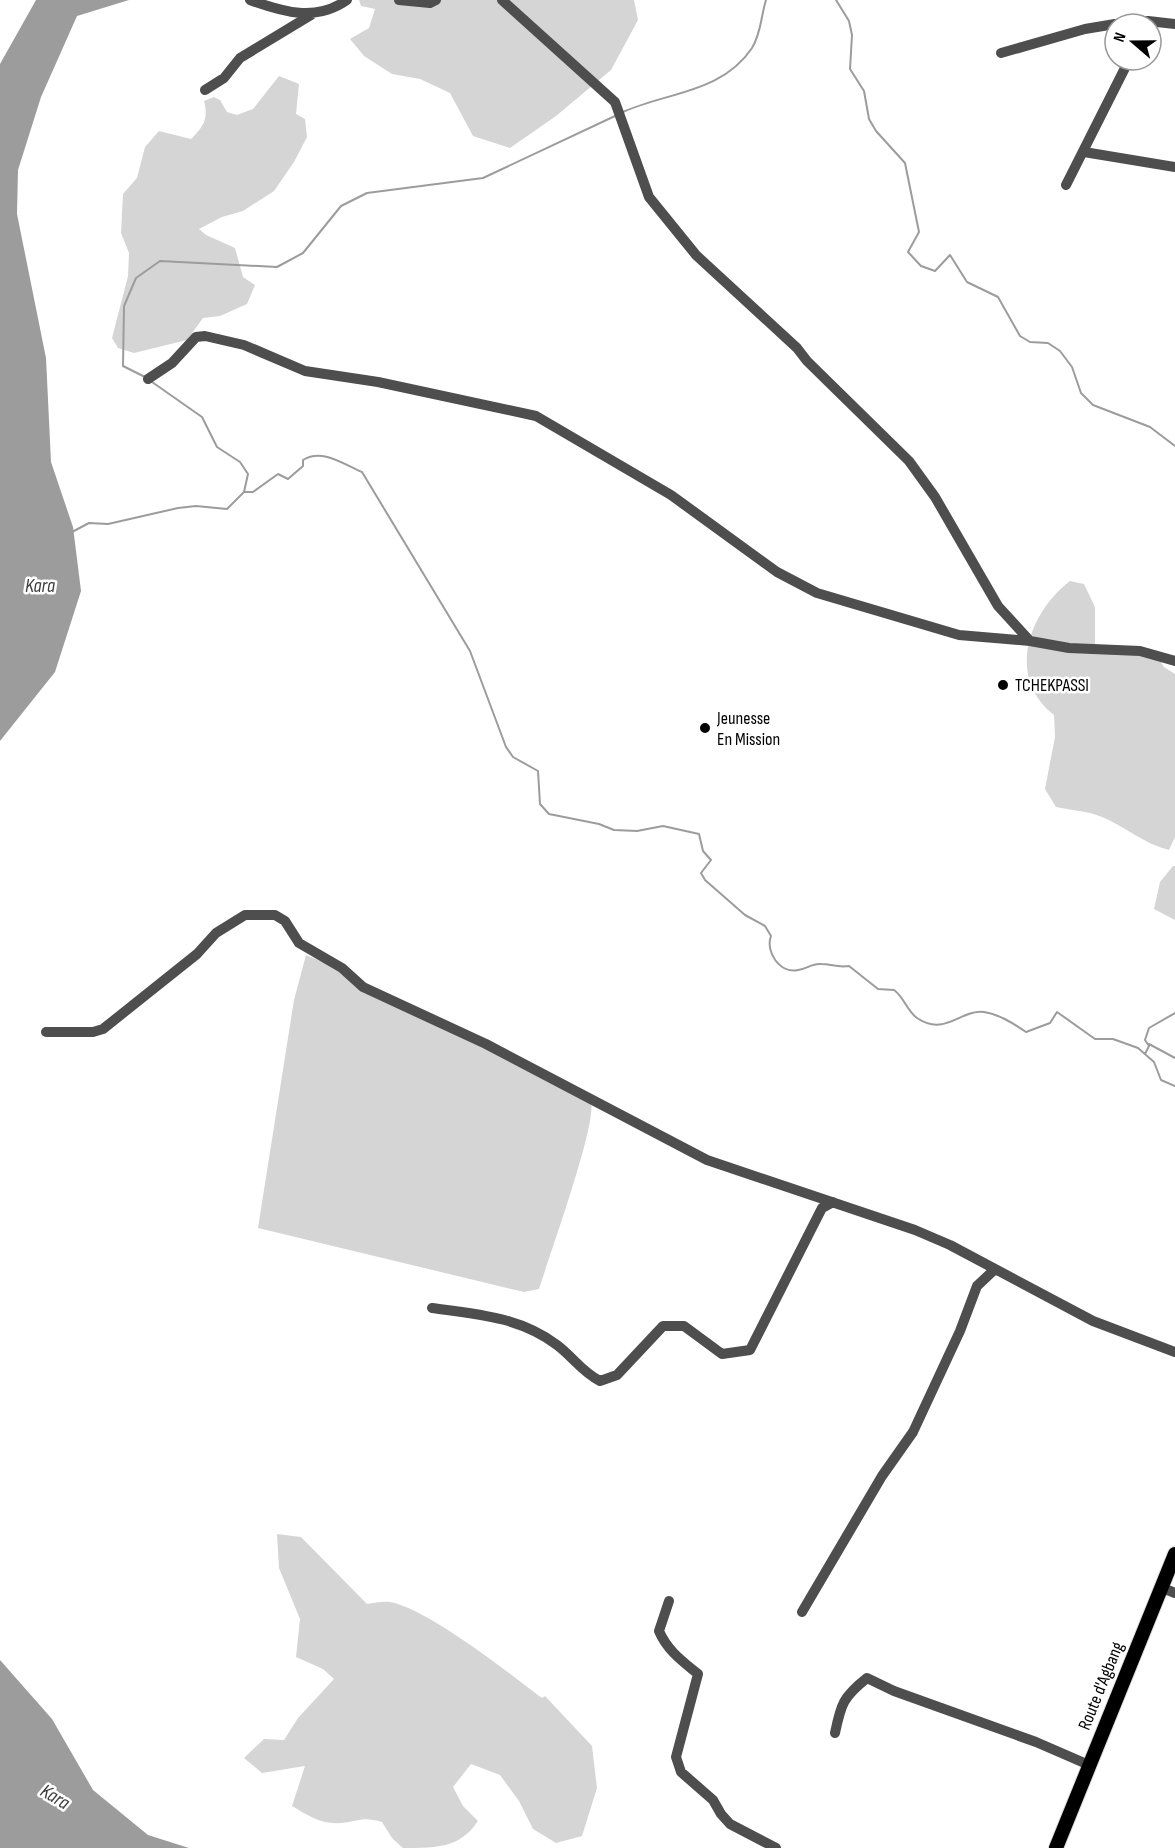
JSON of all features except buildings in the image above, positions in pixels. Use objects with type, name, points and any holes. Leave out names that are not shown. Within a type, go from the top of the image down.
[{"type":"main road","name":"Route d'Agbang","points":[[1056,1848],[1175,1554]]},
{"type":"street","points":[[250,0],[311,15]]},
{"type":"street","points":[[205,90],[224,78],[240,58],[311,15],[327,12],[347,0]]},
{"type":"street","points":[[399,0],[430,3],[436,0]]},
{"type":"street","points":[[502,0],[615,102],[649,197],[696,255],[797,348],[807,361],[909,460],[935,497],[998,606],[1030,641]]},
{"type":"street","points":[[1001,53],[1103,26]]},
{"type":"street","points":[[1066,185],[1123,72]]},
{"type":"street","points":[[1084,152],[1175,167]]},
{"type":"street","points":[[148,379],[172,363],[196,337],[205,336],[255,349],[305,371],[378,382],[537,417],[671,495],[777,572],[817,593],[959,635],[1030,641],[1069,648],[1140,651],[1175,661]]},
{"type":"street","points":[[46,1032],[93,1032],[103,1029],[197,954],[216,933],[245,915],[263,912],[275,915],[285,921],[299,943],[342,968],[363,987],[486,1044],[708,1160],[915,1230],[950,1245],[1093,1321],[1175,1352]]},
{"type":"street","points":[[432,1308],[503,1318],[534,1329],[559,1346],[586,1375],[600,1381],[617,1375],[663,1326],[684,1326],[722,1354],[750,1350],[822,1208],[833,1202]]},
{"type":"street","points":[[802,1612],[882,1476],[913,1432],[960,1331],[977,1286],[994,1269]]},
{"type":"street","points":[[1160,1587],[1175,1593]]},
{"type":"street","points":[[669,1601],[659,1631],[670,1649],[698,1674],[676,1758],[681,1772],[713,1800],[730,1824],[776,1848]]},
{"type":"street","points":[[835,1733],[841,1704],[851,1691],[867,1678],[894,1691],[1036,1742],[1089,1765]]},
{"type":"shaded area","points":[[359,0],[634,0],[638,20],[611,70],[556,116],[510,148],[473,136],[450,93],[420,79],[392,74],[364,56],[350,39],[369,28],[375,9],[361,6]]},
{"type":"shaded area","points":[[279,76],[299,84],[296,114],[305,119],[307,137],[294,162],[274,191],[243,211],[222,217],[199,229],[206,235],[235,248],[243,277],[255,285],[247,304],[220,316],[203,318],[187,340],[134,353],[118,348],[112,338],[128,276],[129,253],[121,233],[123,194],[137,178],[145,147],[159,131],[191,139],[204,122],[206,113],[204,101],[214,97],[220,100],[227,112],[237,115],[253,109]]},
{"type":"shaded area","points":[[1070,581],[1084,584],[1095,607],[1095,650],[1112,650],[1159,659],[1164,667],[1175,674],[1175,837],[1169,850],[1151,844],[1102,817],[1056,807],[1045,789],[1055,737],[1054,715],[1039,700],[1030,683],[1027,665],[1028,646],[1043,610],[1055,594]]},
{"type":"shaded area","points":[[1175,866],[1175,920],[1154,909],[1160,882]]},
{"type":"shaded area","points":[[306,955],[340,969],[412,1012],[591,1102],[591,1115],[580,1162],[539,1289],[524,1292],[258,1228],[294,1000]]},
{"type":"shaded area","points":[[277,1534],[301,1537],[367,1604],[390,1602],[425,1616],[468,1643],[542,1698],[545,1696],[592,1746],[597,1788],[582,1836],[556,1843],[533,1829],[519,1801],[500,1775],[471,1764],[453,1787],[463,1806],[478,1821],[463,1837],[446,1845],[403,1848],[392,1838],[382,1822],[365,1819],[341,1823],[327,1822],[315,1819],[292,1806],[305,1766],[262,1773],[244,1758],[264,1739],[284,1740],[298,1718],[334,1679],[323,1669],[296,1657],[300,1619],[279,1568]]},
{"type":"water","name":"Kara","points":[[36,0],[129,0],[77,16],[41,97],[18,170],[17,214],[46,358],[51,462],[73,527],[81,591],[55,672],[0,741],[0,64]]},
{"type":"water","name":"Kara","points":[[0,1660],[52,1719],[93,1790],[148,1835],[189,1848],[0,1848]]},
{"type":"waterway","points":[[623,112],[710,83],[740,63],[755,43],[766,0]]},
{"type":"waterway","points":[[836,0],[849,21],[852,35],[850,69],[864,91],[869,119],[876,131],[905,163],[919,232],[908,252],[921,266],[935,271],[950,255],[967,282],[998,297],[1020,336],[1030,342],[1048,343],[1060,351],[1072,367],[1081,393],[1093,405],[1150,427],[1175,446]]},
{"type":"waterway","points":[[145,377],[123,366],[124,306],[136,278],[160,261],[277,267],[303,253],[341,206],[367,193],[483,178],[615,116]]},
{"type":"waterway","points":[[72,532],[89,523],[108,524],[178,508],[196,506],[227,509],[244,492],[248,474],[240,462],[217,447],[202,417],[152,382]]},
{"type":"waterway","points":[[244,492],[253,492],[278,474],[288,479],[303,466],[303,460],[310,457],[332,458],[362,472],[470,651],[506,747],[513,757],[538,771],[540,804],[549,814],[599,824],[614,830],[637,831],[663,826],[699,834],[703,851],[711,860],[701,873],[705,880],[745,915],[765,926],[771,936],[772,955],[785,969],[801,969],[818,964],[849,966],[878,989],[894,990],[917,1018],[936,1025],[968,1014],[984,1012],[1001,1017],[1026,1032],[1050,1023],[1057,1012],[1095,1039],[1113,1039],[1138,1048],[1154,1062],[1161,1080],[1175,1086]]},
{"type":"waterway","points":[[1145,1054],[1149,1046],[1145,1040],[1149,1028],[1175,1013]]},
{"type":"waterway","points":[[1149,1044],[1175,1058]]},
{"type":"place","name":"TCHEKPASSI","points":[[1003,685]]},
{"type":"place","name":"Jeunesse En Mission","points":[[705,728]]}]
